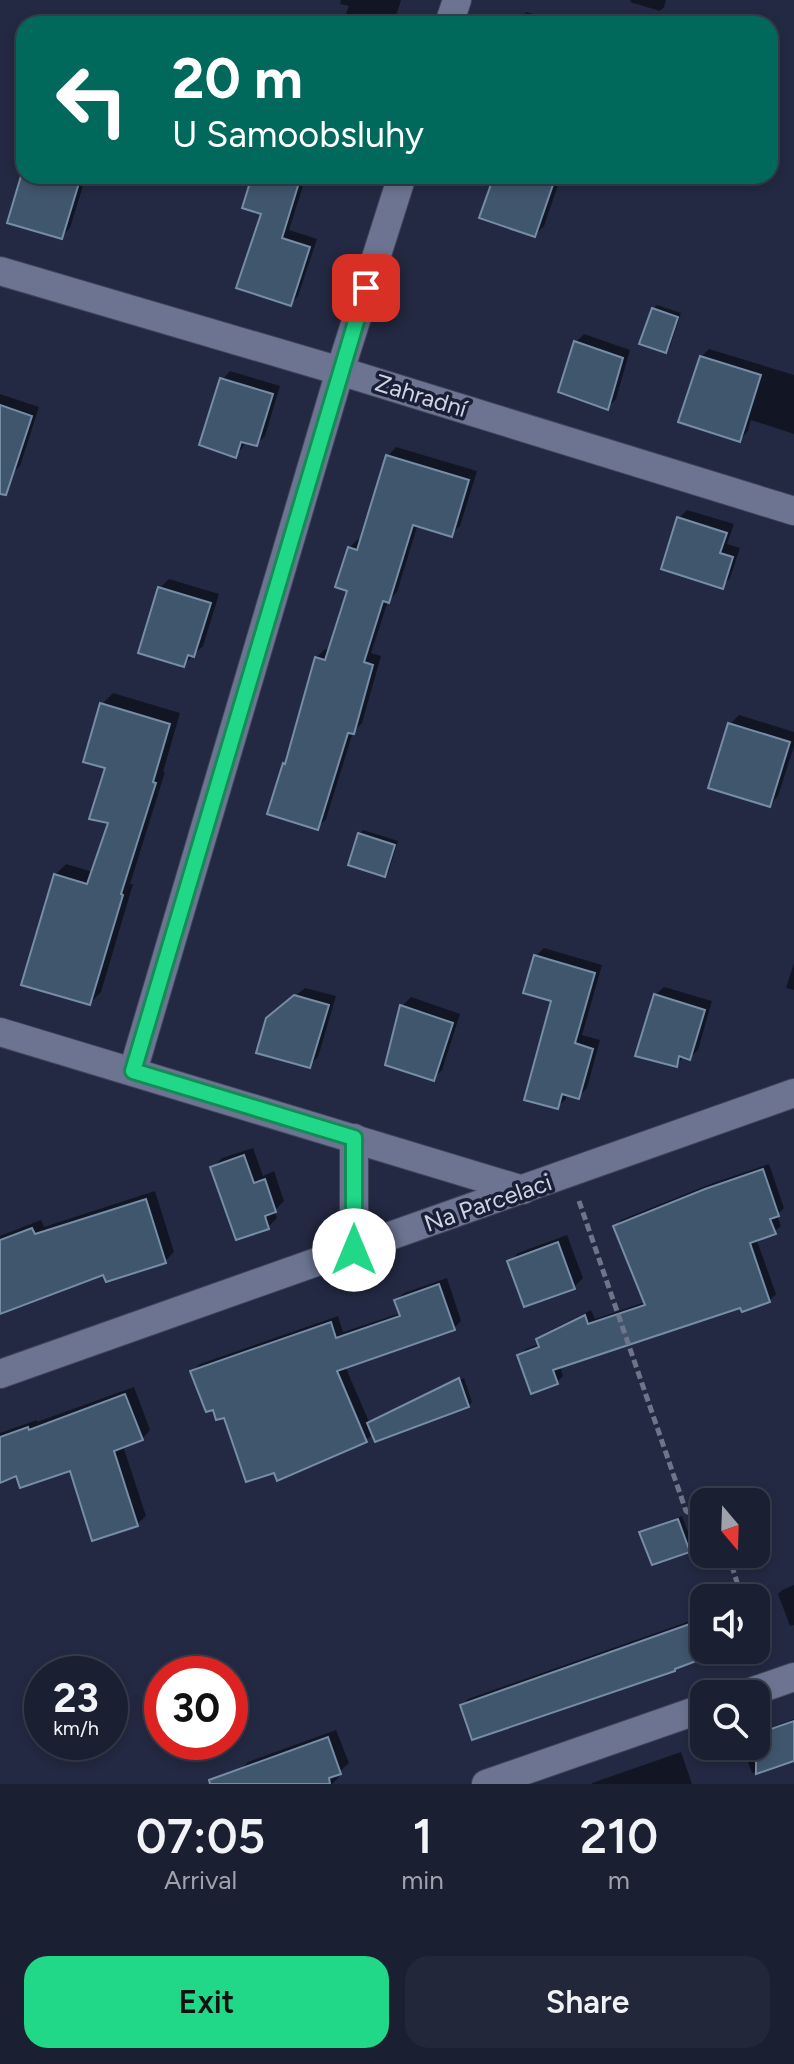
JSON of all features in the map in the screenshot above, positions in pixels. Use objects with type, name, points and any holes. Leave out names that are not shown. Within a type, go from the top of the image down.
[{"type":"street","points":[[133,1071],[340,371],[399,184]]},
{"type":"street","name":"Zahradní","points":[[0,271],[340,371],[794,511]]},
{"type":"street","points":[[0,1032],[523,1190]]},
{"type":"street","name":"Na Parcelaci","points":[[0,1374],[794,1093]]},
{"type":"street","points":[[354,1138],[354,1250]]},
{"type":"street","points":[[770,1685],[794,1677]]},
{"type":"street","points":[[486,1784],[690,1713]]},
{"type":"path","points":[[570,1174],[686,1511],[690,1513]]},
{"type":"building","points":[[19,184],[79,184],[62,239],[7,223]]},
{"type":"building","points":[[250,184],[299,184],[282,238],[310,247],[291,306],[236,288],[261,214],[242,208]]},
{"type":"building","points":[[491,184],[553,184],[535,237],[479,218]]},
{"type":"building","points":[[652,308],[678,317],[666,353],[639,344]]},
{"type":"building","points":[[574,341],[623,358],[608,410],[558,392]]},
{"type":"building","points":[[700,356],[761,375],[740,442],[678,422]]},
{"type":"building","points":[[220,378],[273,394],[257,446],[241,442],[236,458],[199,445]]},
{"type":"building","points":[[0,405],[32,416],[6,495],[0,494]]},
{"type":"building","points":[[386,455],[469,480],[452,537],[413,525],[389,603],[383,601],[364,662],[373,665],[354,734],[348,733],[318,830],[267,814],[285,764],[315,657],[325,660],[347,591],[335,587],[348,547],[357,550]]},
{"type":"building","points":[[677,517],[727,533],[720,553],[733,557],[723,589],[661,569]]},
{"type":"building","points":[[158,587],[211,603],[194,657],[188,655],[184,667],[138,653]]},
{"type":"building","points":[[100,703],[170,724],[153,782],[156,783],[90,1005],[21,985],[54,874],[87,884],[108,823],[89,819],[105,768],[83,762]]},
{"type":"building","points":[[728,723],[790,742],[770,807],[708,788]]},
{"type":"building","points":[[358,833],[395,845],[385,877],[348,865]]},
{"type":"building","points":[[534,955],[595,973],[575,1043],[593,1049],[579,1099],[562,1094],[558,1109],[524,1100],[551,1001],[523,993]]},
{"type":"building","points":[[654,994],[705,1010],[690,1060],[679,1056],[677,1067],[635,1056]]},
{"type":"building","points":[[294,995],[329,1005],[310,1068],[256,1053],[266,1018]]},
{"type":"building","points":[[400,1005],[453,1023],[434,1081],[385,1065]]},
{"type":"building","points":[[244,1155],[254,1183],[265,1179],[276,1212],[265,1216],[269,1229],[236,1240],[210,1167]]},
{"type":"building","points":[[763,1169],[779,1216],[770,1219],[776,1234],[750,1243],[770,1302],[742,1312],[740,1308],[553,1370],[558,1384],[531,1394],[517,1355],[539,1347],[536,1339],[585,1315],[588,1324],[645,1305],[613,1226]]},
{"type":"building","points":[[146,1199],[166,1263],[106,1282],[103,1275],[0,1314],[0,1240],[32,1228],[35,1234]]},
{"type":"building","points":[[558,1242],[575,1289],[524,1307],[507,1261]]},
{"type":"building","points":[[439,1284],[455,1330],[337,1371],[367,1442],[277,1481],[274,1473],[246,1482],[224,1418],[216,1420],[213,1410],[206,1412],[190,1371],[331,1322],[336,1338],[400,1316],[394,1300]]},
{"type":"building","points":[[459,1378],[469,1407],[375,1442],[367,1423]]},
{"type":"building","points":[[125,1394],[143,1440],[114,1451],[138,1526],[92,1541],[70,1471],[20,1488],[16,1476],[0,1483],[0,1437],[28,1427],[29,1430]]},
{"type":"building","points":[[678,1519],[690,1552],[652,1565],[639,1532]]},
{"type":"building","points":[[690,1624],[690,1663],[675,1671],[472,1740],[460,1705]]},
{"type":"building","points":[[794,1721],[794,1761],[756,1774],[756,1760],[770,1760],[770,1729]]},
{"type":"building","points":[[328,1737],[341,1774],[329,1778],[330,1784],[210,1784],[209,1780]]},
{"type":"route","points":[[354,1250],[354,1138],[133,1071],[366,288]]}]
